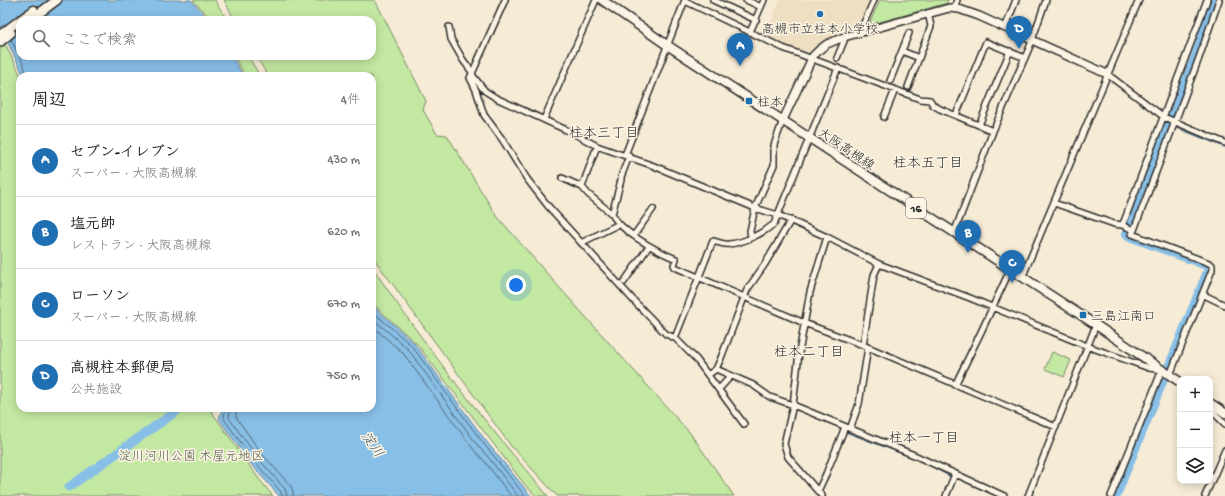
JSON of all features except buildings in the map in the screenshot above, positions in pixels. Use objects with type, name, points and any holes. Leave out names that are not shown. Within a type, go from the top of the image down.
[{"type":"main road","points":[[26,16],[48,0]]},
{"type":"main road","points":[[35,16],[57,0]]},
{"type":"main road","name":"大阪高槻線","points":[[602,0],[667,45],[1177,380]]},
{"type":"main road","points":[[0,35],[16,23]]},
{"type":"main road","points":[[0,42],[16,30]]},
{"type":"main road","points":[[1213,405],[1225,413]]},
{"type":"street","points":[[505,0],[470,78],[476,90],[484,115],[502,139],[527,179],[548,206],[608,273],[666,334],[675,338],[696,359],[744,424]]},
{"type":"street","points":[[544,119],[596,0]]},
{"type":"street","points":[[612,214],[622,180],[620,177],[627,156],[685,0],[783,48],[920,99],[930,100],[933,105],[940,109],[993,131]]},
{"type":"street","points":[[713,0],[756,20]]},
{"type":"street","points":[[746,0],[761,7]]},
{"type":"street","points":[[750,32],[764,0]]},
{"type":"street","points":[[865,31],[863,25],[874,0]]},
{"type":"street","points":[[954,8],[957,0]]},
{"type":"street","points":[[1005,28],[1016,0]]},
{"type":"street","points":[[954,233],[993,131],[1025,58],[1046,0]]},
{"type":"street","points":[[1022,278],[1139,0]]},
{"type":"street","points":[[1122,225],[1164,118],[1206,0]]},
{"type":"street","points":[[1170,375],[1212,270],[1212,265],[1132,234],[1199,58],[1218,0]]},
{"type":"street","points":[[751,237],[750,231],[755,208],[774,165],[774,145],[783,120],[812,58],[827,44],[844,37],[945,9],[954,8],[965,11],[1108,74],[1164,118],[1225,143]]},
{"type":"street","points":[[908,87],[932,26],[928,13]]},
{"type":"street","points":[[449,27],[451,39],[473,76],[485,91],[496,98],[544,119],[597,146],[627,156],[755,208],[791,220],[879,264],[993,307],[1087,346],[1149,368],[1162,370],[1111,496]]},
{"type":"street","points":[[890,81],[909,33]]},
{"type":"street","points":[[837,58],[844,41],[844,37]]},
{"type":"street","points":[[956,115],[986,42],[1025,58]]},
{"type":"street","points":[[902,51],[919,58]]},
{"type":"street","points":[[979,125],[1010,52]]},
{"type":"street","points":[[675,338],[713,241],[728,244],[743,241],[767,230],[774,224],[838,68]]},
{"type":"street","points":[[884,117],[895,90]]},
{"type":"street","points":[[582,187],[597,146]]},
{"type":"street","points":[[562,178],[582,187],[612,214],[619,224],[649,246],[676,259],[674,265],[675,268],[1056,427]]},
{"type":"street","points":[[1054,203],[1134,230]]},
{"type":"street","points":[[634,235],[653,209]]},
{"type":"street","points":[[708,375],[716,369],[743,297],[765,264],[791,220]]},
{"type":"street","points":[[581,243],[619,224]]},
{"type":"street","points":[[822,496],[788,457],[784,444],[793,405],[799,353],[810,292],[827,237]]},
{"type":"street","points":[[624,282],[649,246]]},
{"type":"street","points":[[818,491],[859,404],[874,276],[879,264]]},
{"type":"street","points":[[955,385],[1010,270]]},
{"type":"street","points":[[1202,294],[1225,305]]},
{"type":"street","points":[[1028,496],[1096,326]]},
{"type":"street","points":[[716,369],[753,385],[770,397],[914,455],[1004,496]]},
{"type":"street","points":[[719,389],[731,376]]},
{"type":"street","points":[[1213,412],[1225,424]]},
{"type":"street","points":[[1205,496],[1225,450]]},
{"type":"street","points":[[946,496],[955,474]]},
{"type":"shaded area","name":"高槻市立柱本小学校","points":[[780,0],[871,0],[859,28],[839,33],[823,41],[806,54],[767,36],[766,33]]},
{"type":"green space","points":[[193,0],[215,0],[225,16],[207,16]]},
{"type":"green space","points":[[224,0],[375,0],[426,101],[423,110],[437,134],[447,135],[496,215],[690,433],[734,496],[557,496],[511,446],[376,261],[376,72],[266,72],[258,60],[376,60],[376,16],[233,16]]},
{"type":"green space","points":[[880,0],[948,0],[947,3],[873,24],[870,22]]},
{"type":"green space","name":"淀川河川公園 木屋元地区","points":[[0,34],[19,72],[16,72],[16,412],[212,412],[259,479],[273,496],[0,496]]},
{"type":"green space","points":[[236,60],[250,60],[258,72],[243,72]]},
{"type":"green space","points":[[376,273],[413,326],[457,384],[548,496],[536,496],[525,485],[417,344],[376,307]]},
{"type":"green space","points":[[1052,352],[1071,360],[1064,377],[1045,369]]},
{"type":"water","points":[[0,0],[191,0],[205,16],[16,16],[16,59],[0,30]]},
{"type":"water","points":[[16,60],[234,60],[241,72],[22,72]]},
{"type":"water","name":"淀川","points":[[376,309],[414,343],[486,441],[531,496],[279,496],[251,464],[219,419],[221,412],[376,412]]},
{"type":"waterway","points":[[1116,496],[1209,268],[1208,266],[1126,234],[1196,55],[1215,0]]},
{"type":"waterway","points":[[1175,127],[1225,147]]},
{"type":"waterway","points":[[845,341],[865,349],[856,406]]},
{"type":"waterway","points":[[854,410],[846,432],[914,458]]},
{"type":"waterway","points":[[69,487],[175,412]]},
{"type":"waterway","points":[[926,463],[953,478]]},
{"type":"waterway","points":[[949,496],[955,481]]},
{"type":"place","name":"高槻市立柱本小学校","points":[[820,14]]},
{"type":"place","name":"高槻柱本郵便局","points":[[1019,49]]},
{"type":"place","name":"セブン-イレブン","points":[[740,66]]},
{"type":"place","name":"柱本","points":[[749,101]]},
{"type":"place","name":"塩元帥","points":[[968,253]]},
{"type":"place","name":"ローソン","points":[[1012,283]]},
{"type":"place","name":"三島江南口","points":[[1083,315]]},
{"type":"district","name":"柱本三丁目","points":[[604,132]]},
{"type":"district","name":"柱本五丁目","points":[[928,162]]},
{"type":"district","name":"柱本二丁目","points":[[809,351]]},
{"type":"district","name":"柱本一丁目","points":[[924,437]]}]
